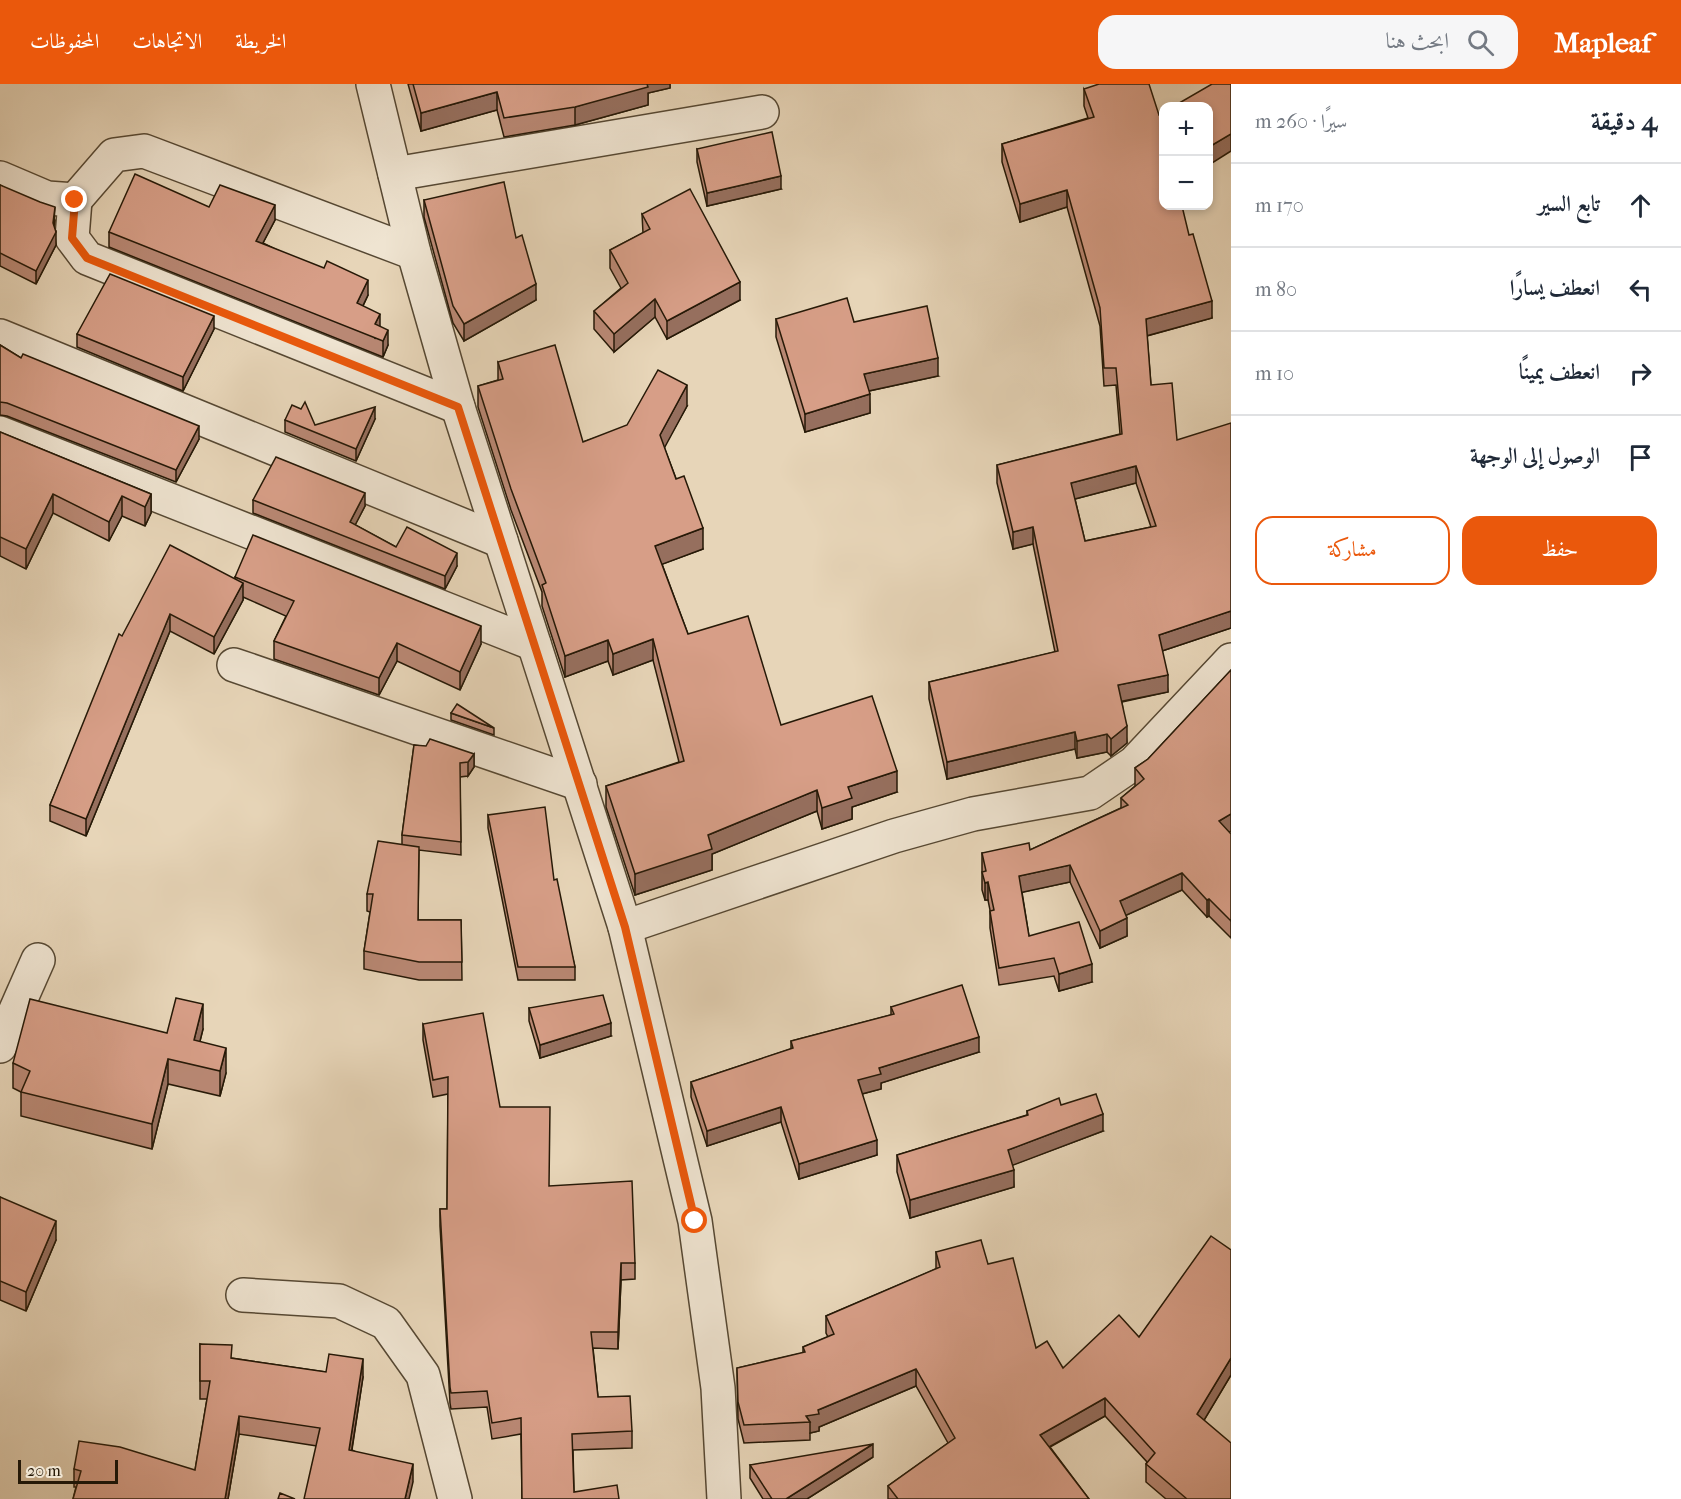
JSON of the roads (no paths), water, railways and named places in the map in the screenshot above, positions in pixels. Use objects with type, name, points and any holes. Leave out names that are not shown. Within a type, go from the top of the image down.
[{"type":"street","points":[[373,84],[414,253],[458,407],[625,927],[695,1221],[718,1388],[724,1499]]},
{"type":"street","points":[[395,174],[762,112]]},
{"type":"street","points":[[414,253],[144,151],[114,154],[75,200],[72,238],[87,258],[458,407]]},
{"type":"street","points":[[0,178],[47,198],[75,200]]},
{"type":"street","points":[[0,336],[501,541]]},
{"type":"street","points":[[0,432],[534,644]]},
{"type":"street","points":[[625,927],[894,836],[973,814],[1090,793],[1134,763],[1231,660]]},
{"type":"street","points":[[234,665],[580,784]]},
{"type":"street","points":[[0,1046],[38,960]]},
{"type":"street","points":[[243,1295],[339,1301],[386,1323],[423,1375],[455,1499]]}]
